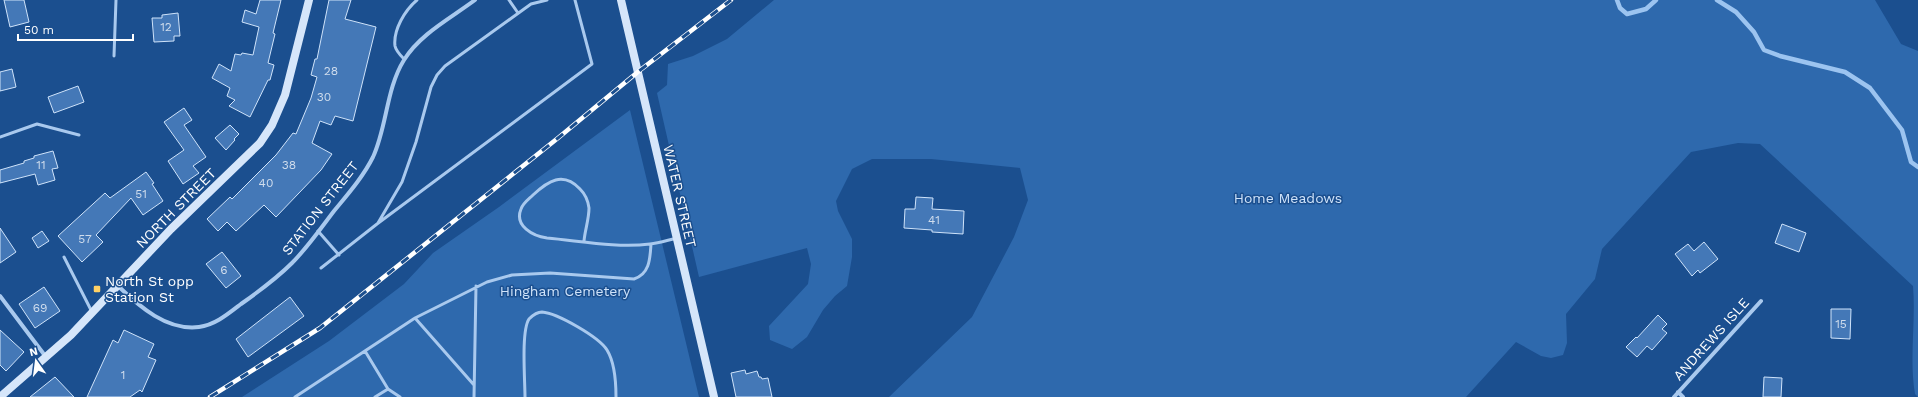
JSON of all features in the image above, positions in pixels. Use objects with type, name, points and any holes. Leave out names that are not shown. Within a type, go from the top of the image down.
[{"type":"main road","name":"NORTH STREET","points":[[0,397],[46,358],[93,314],[171,229],[253,150],[268,132],[279,110],[289,82],[309,0]]},
{"type":"main road","name":"WATER STREET","points":[[621,0],[714,397]]},
{"type":"street","name":"STATION STREET","points":[[118,286],[141,306],[164,321],[189,327],[208,325],[227,315],[285,270],[356,184],[373,156],[381,135],[394,83],[404,60],[412,49],[429,34],[475,0]]},
{"type":"street","points":[[0,296],[46,358]]},
{"type":"street","name":"ANDREWS ISLE","points":[[1674,397],[1761,301]]},
{"type":"street","name":"ANDREWS ISLE","points":[[1678,392],[1683,397]]},
{"type":"lane","points":[[114,56],[116,0]]},
{"type":"lane","points":[[404,60],[395,47],[398,28],[408,8],[417,0]]},
{"type":"lane","points":[[509,0],[518,13]]},
{"type":"lane","points":[[377,224],[402,182],[416,142],[431,87],[437,75],[445,66],[531,4],[547,0]]},
{"type":"lane","points":[[321,268],[377,224],[592,64],[576,0]]},
{"type":"lane","points":[[0,137],[37,124],[79,135]]},
{"type":"lane","points":[[584,241],[588,215],[588,203],[583,192],[574,182],[560,179],[548,182],[524,203],[521,209],[520,220],[532,234],[547,238],[584,241],[650,244],[677,238]]},
{"type":"lane","points":[[318,231],[339,255]]},
{"type":"lane","points":[[295,397],[415,318],[476,286],[512,276],[550,273],[634,279],[642,275],[648,267],[650,258],[650,244]]},
{"type":"lane","points":[[64,258],[93,314]]},
{"type":"lane","points":[[474,397],[476,286]]},
{"type":"lane","points":[[526,397],[526,325],[533,316],[544,312],[577,326],[603,344],[611,357],[616,397]]},
{"type":"lane","points":[[415,318],[474,385]]},
{"type":"lane","points":[[365,351],[388,389],[400,397]]},
{"type":"lane","points":[[375,397],[388,389]]},
{"type":"green space","name":"Home Meadows","points":[[774,0],[1875,0],[1901,44],[1918,51],[1918,397],[1915,394],[1913,381],[1913,286],[1760,144],[1738,143],[1691,152],[1602,249],[1595,279],[1566,314],[1567,343],[1563,355],[1551,358],[1541,356],[1516,342],[1466,397],[889,397],[972,317],[1014,237],[1028,200],[1020,168],[931,159],[872,159],[852,169],[836,201],[838,211],[852,239],[852,257],[847,286],[835,296],[823,310],[807,337],[792,349],[770,340],[769,326],[808,284],[811,264],[807,248],[699,277],[657,93],[667,85],[668,64],[693,56],[727,39]]},
{"type":"green space","name":"Hingham Cemetery","points":[[630,110],[699,397],[242,397],[329,341],[404,284],[433,253],[499,207]]},
{"type":"building","points":[[4,0],[24,0],[29,22],[10,27]]},
{"type":"building","points":[[260,0],[281,0],[268,63],[274,65],[270,80],[268,80],[250,117],[229,106],[235,100],[227,96],[230,88],[212,78],[219,64],[231,71],[235,54],[241,55],[242,53],[253,55],[259,27],[242,22],[245,10],[256,14]]},
{"type":"building","points":[[329,0],[351,0],[345,19],[376,27],[353,121],[335,116],[331,125],[320,121],[312,143],[332,154],[321,170],[276,217],[264,205],[236,231],[227,222],[218,231],[207,219],[230,197],[232,199],[276,155],[293,133],[296,134],[311,98],[317,77],[311,75],[315,59],[317,59]]},
{"type":"building","points":[[178,13],[180,36],[174,36],[174,41],[154,42],[152,18],[162,18],[162,15]]},
{"type":"building","points":[[12,69],[16,87],[0,91],[0,72]]},
{"type":"building","points":[[78,86],[84,102],[54,113],[48,97]]},
{"type":"building","points":[[184,108],[192,120],[184,125],[206,157],[193,166],[199,173],[183,184],[168,161],[184,150],[164,122]]},
{"type":"building","points":[[230,125],[239,134],[226,150],[215,138]]},
{"type":"building","points":[[53,151],[58,168],[52,169],[55,180],[38,185],[35,174],[0,183],[0,170],[24,163],[24,161],[34,158],[34,156]]},
{"type":"building","points":[[146,172],[154,183],[152,184],[163,201],[143,215],[131,198],[96,235],[103,242],[82,262],[58,236],[105,193],[110,198]]},
{"type":"building","points":[[916,197],[933,198],[932,209],[964,211],[963,234],[904,228],[905,209],[915,209]]},
{"type":"building","points":[[1782,224],[1806,233],[1799,252],[1775,243]]},
{"type":"building","points":[[0,228],[16,252],[0,263]]},
{"type":"building","points":[[42,231],[49,241],[38,248],[32,238]]},
{"type":"building","points":[[1704,242],[1718,259],[1700,273],[1698,270],[1692,276],[1675,254],[1688,244],[1694,251]]},
{"type":"building","points":[[222,252],[241,276],[226,288],[206,264]]},
{"type":"building","points":[[44,287],[60,311],[35,328],[19,304]]},
{"type":"building","points":[[290,297],[304,316],[248,357],[236,339]]},
{"type":"building","points":[[1831,309],[1851,309],[1850,339],[1831,338]]},
{"type":"building","points":[[1658,315],[1667,324],[1662,329],[1667,333],[1652,350],[1647,346],[1637,357],[1626,347],[1636,337],[1637,338]]},
{"type":"building","points":[[0,330],[24,352],[6,371],[0,365]]},
{"type":"building","points":[[124,330],[154,344],[148,357],[156,360],[142,392],[140,390],[130,397],[87,397],[113,340],[118,343]]},
{"type":"building","points":[[745,370],[746,374],[757,371],[759,377],[762,379],[768,378],[772,397],[736,397],[731,373]]},
{"type":"building","points":[[55,377],[74,397],[30,397]]},
{"type":"building","points":[[1764,377],[1782,378],[1781,397],[1763,397]]},
{"type":"waterway","points":[[1617,0],[1620,8],[1627,14],[1646,9],[1656,0]]},
{"type":"waterway","points":[[1717,0],[1736,12],[1754,32],[1764,50],[1780,56],[1845,72],[1870,88],[1902,130],[1911,162],[1918,167]]},
{"type":"railway","points":[[210,397],[320,328],[558,138],[639,71],[731,0]]},
{"type":"place","name":"North St opp Station St","points":[[97,289]]}]
